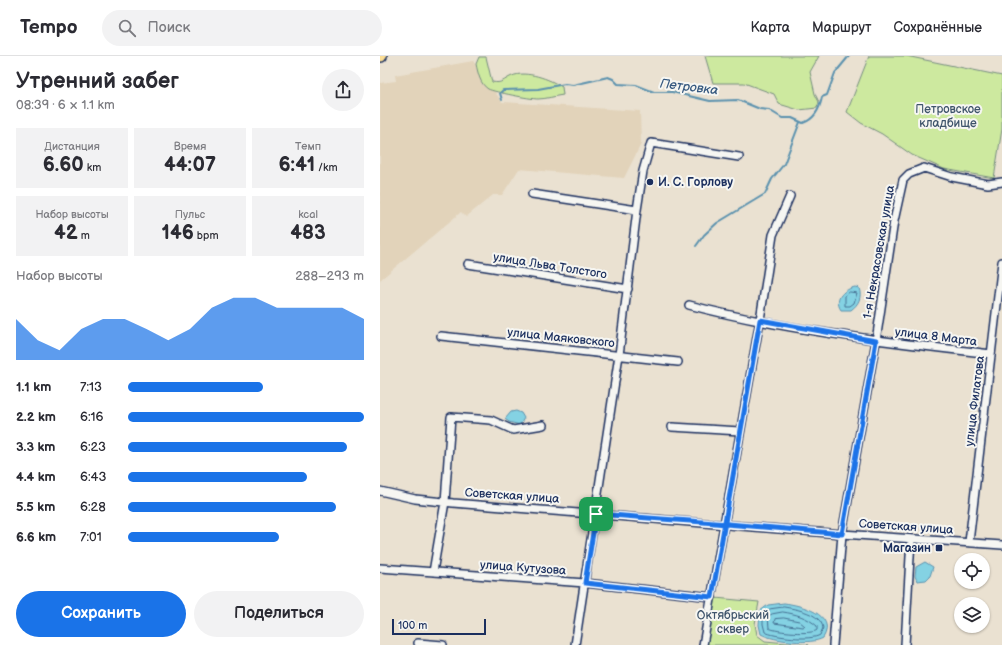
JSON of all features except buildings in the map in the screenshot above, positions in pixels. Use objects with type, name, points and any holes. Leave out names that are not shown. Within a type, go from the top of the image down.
[{"type":"street","points":[[575,645],[619,355],[637,210],[643,171],[650,143],[739,157]]},
{"type":"street","name":"1-я Некрасовская улица","points":[[833,645],[842,534],[876,341],[894,221],[903,180],[909,174],[924,168],[952,177],[988,184],[1002,182]]},
{"type":"street","points":[[532,194],[637,210]]},
{"type":"street","points":[[703,645],[760,320],[773,235],[790,196]]},
{"type":"street","name":"улица Филатова","points":[[969,542],[1002,262]]},
{"type":"street","name":"улица Льва Толстого","points":[[468,264],[628,289]]},
{"type":"street","name":"улица 8 Марта","points":[[689,305],[730,316],[876,341],[991,354]]},
{"type":"street","name":"улица Маяковского","points":[[441,336],[678,362]]},
{"type":"street","points":[[433,572],[445,502],[451,417],[491,420],[513,430],[543,425]]},
{"type":"street","points":[[672,427],[740,432]]},
{"type":"street","name":"Советская улица","points":[[380,491],[415,499],[445,502],[842,534],[1002,545]]},
{"type":"street","points":[[905,645],[911,539]]},
{"type":"street","name":"улица Кутузова","points":[[380,568],[585,583],[712,597]]},
{"type":"street","points":[[418,643],[443,645]]},
{"type":"shaded area","points":[[473,61],[502,102],[640,111],[641,144],[624,178],[519,169],[502,195],[493,195],[466,217],[461,212],[380,280],[380,83],[396,81],[395,75]]},
{"type":"green space","points":[[705,56],[819,56],[810,72],[815,94],[819,102],[817,108],[799,110],[779,104],[774,94],[744,83],[713,83]]},
{"type":"green space","name":"Петровское кладбище","points":[[869,56],[906,56],[1002,76],[1002,129],[994,178],[944,169],[912,155],[882,134],[861,123],[847,112]]},
{"type":"green space","points":[[479,57],[486,57],[492,82],[500,82],[518,74],[538,76],[562,87],[563,95],[544,99],[534,99],[488,89],[481,81],[479,75],[476,64]]},
{"type":"green space","name":"Октябрьский сквер","points":[[715,598],[759,602],[755,624],[757,635],[765,641],[809,645],[706,645]]},
{"type":"water","points":[[855,287],[859,288],[860,291],[858,303],[851,310],[841,310],[838,302],[839,298],[844,292]]},
{"type":"water","points":[[516,411],[521,413],[524,418],[520,425],[509,422],[505,419],[511,412]]},
{"type":"water","points":[[925,562],[933,567],[930,576],[926,580],[917,581],[915,576],[916,567]]},
{"type":"water","points":[[784,603],[799,606],[815,612],[821,617],[825,623],[826,630],[823,638],[802,642],[774,639],[761,634],[759,625],[760,611],[768,605]]},
{"type":"waterway","name":"Петровка","points":[[502,100],[500,93],[503,90],[538,89],[565,84],[573,85],[608,77],[613,79],[618,84],[636,85],[654,92],[672,92],[710,101],[738,100],[760,109],[769,110],[782,118],[792,118],[803,123],[814,116],[820,105],[822,97],[827,95],[835,73],[849,56]]},
{"type":"waterway","points":[[696,246],[704,235],[717,223],[765,194],[772,179],[784,164],[800,122]]},
{"type":"place","name":"И. С. Горлову","points":[[650,182]]},
{"type":"place","name":"Магазин","points":[[939,548]]},
{"type":"route","points":[[596,514],[585,583],[712,597],[725,524],[740,432],[760,320],[876,341],[842,534],[787,528],[725,524],[596,514]]}]
